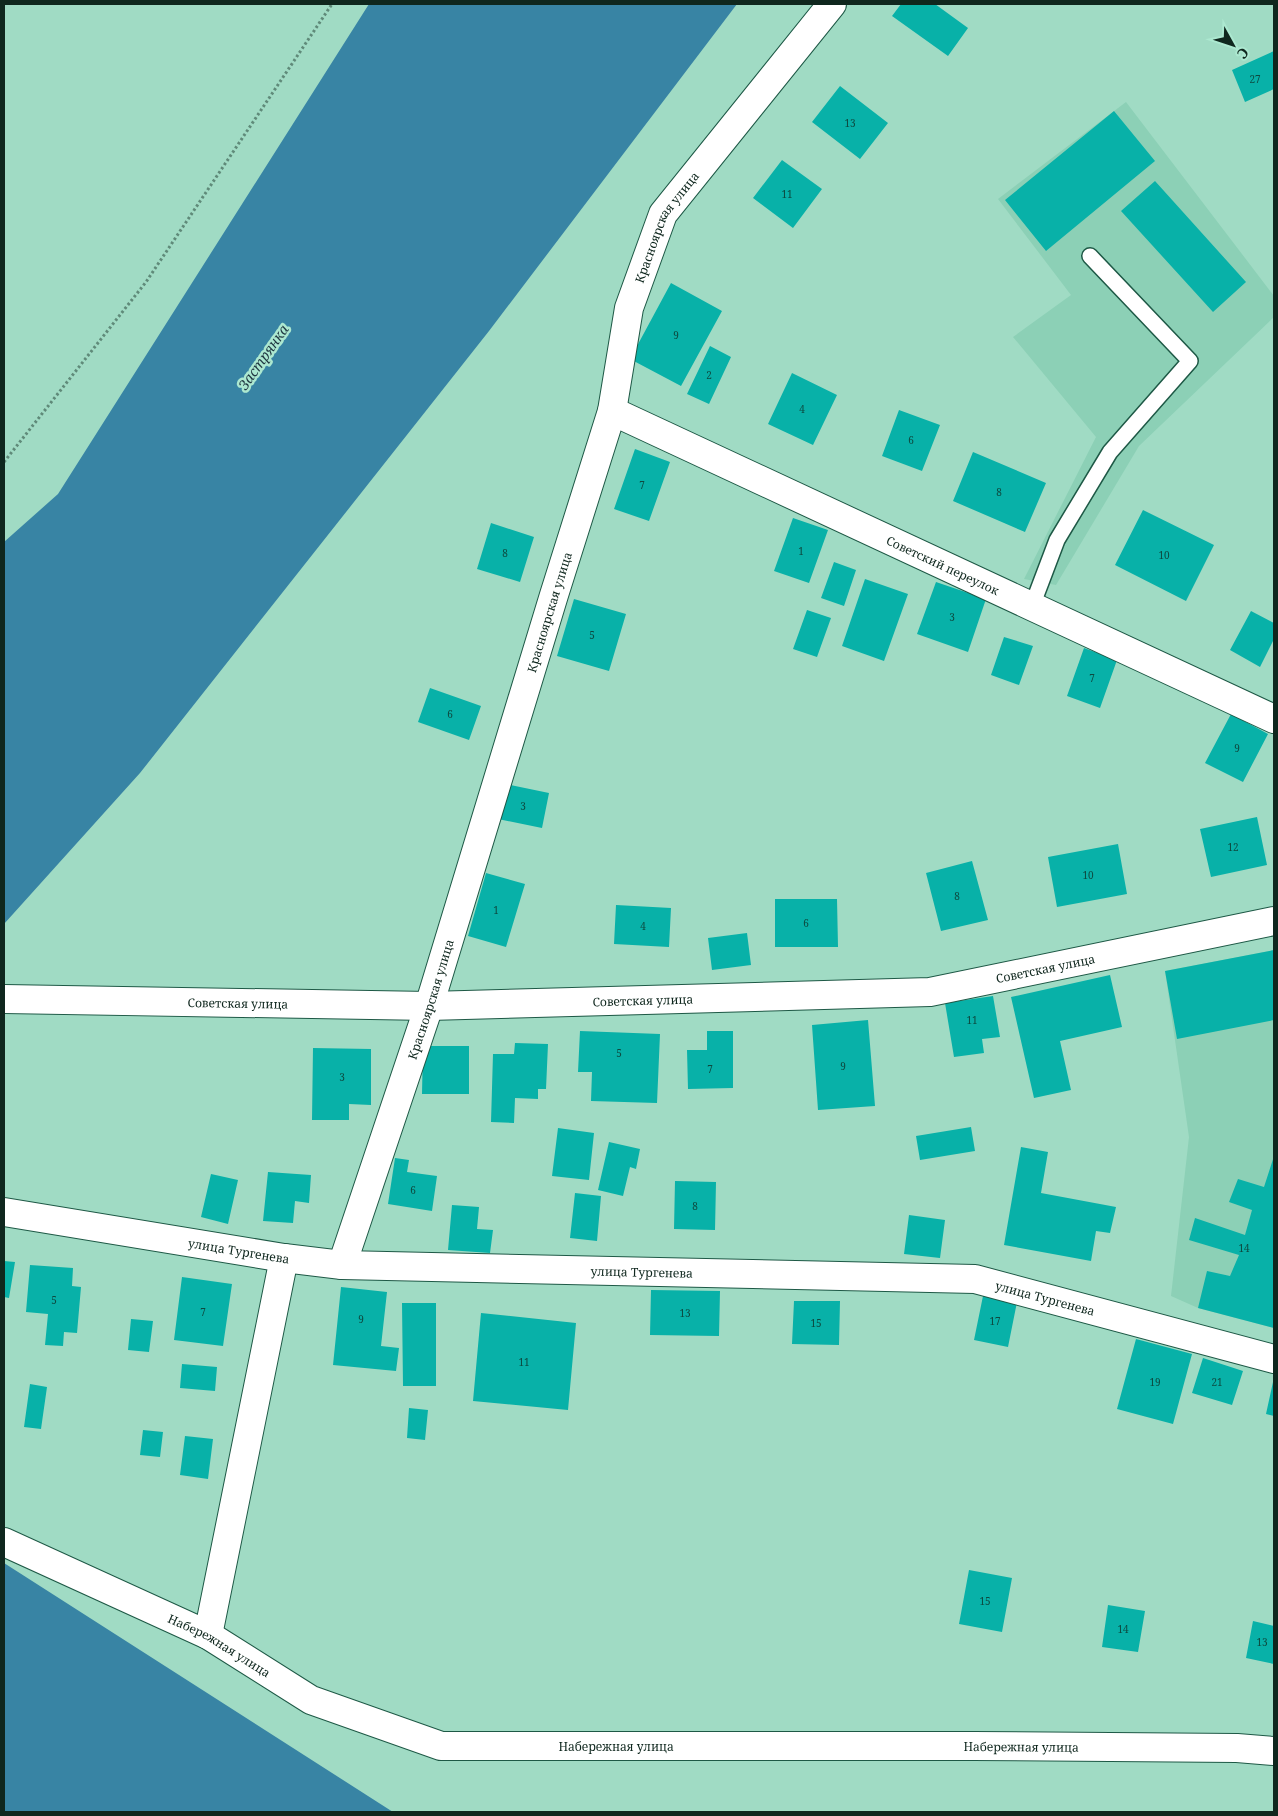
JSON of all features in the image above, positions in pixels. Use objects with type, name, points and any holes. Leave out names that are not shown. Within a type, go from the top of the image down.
[{"type":"street","name":"Красноярская улица","points":[[342,1265],[430,1006],[554,595],[612,411],[629,308],[664,214],[832,4]]},
{"type":"street","name":"Советский переулок","points":[[612,411],[1274,719]]},
{"type":"street","name":"Советская улица","points":[[4,999],[430,1006],[930,992],[1274,921]]},
{"type":"street","name":"улица Тургенева","points":[[4,1212],[284,1258],[342,1265],[974,1279],[1274,1359]]},
{"type":"street","points":[[208,1635],[284,1258]]},
{"type":"street","name":"Набережная улица","points":[[4,1542],[208,1635],[311,1700],[441,1746],[973,1746],[1237,1748],[1274,1751]]},
{"type":"lane","points":[[1032,606],[1057,540],[1110,452],[1190,361],[1090,256]]},
{"type":"path","points":[[4,462],[146,282],[332,4]]},
{"type":"shaded area","points":[[1126,102],[1274,296],[1274,317],[1139,446],[1056,585],[1024,579],[1096,437],[1013,337],[1071,295],[998,199]]},
{"type":"shaded area","points":[[1274,950],[1274,1328],[1198,1308],[1171,1296],[1189,1137],[1165,971]]},
{"type":"water","name":"Застрянка","points":[[369,4],[737,4],[489,331],[140,773],[4,924],[4,542],[58,494]]},
{"type":"water","points":[[4,1563],[393,1812],[4,1812]]},
{"type":"building","points":[[901,4],[935,4],[968,28],[948,56],[892,16]]},
{"type":"building","points":[[1274,51],[1274,89],[1245,102],[1232,70]]},
{"type":"building","points":[[840,86],[888,123],[860,159],[812,122]]},
{"type":"building","points":[[1114,111],[1155,161],[1046,251],[1005,200]]},
{"type":"building","points":[[782,160],[822,189],[793,228],[753,198]]},
{"type":"building","points":[[1155,181],[1246,282],[1213,312],[1121,211]]},
{"type":"building","points":[[671,283],[722,311],[681,386],[630,359]]},
{"type":"building","points":[[710,346],[731,357],[709,404],[687,394]]},
{"type":"building","points":[[792,373],[837,395],[813,445],[768,424]]},
{"type":"building","points":[[899,410],[940,425],[922,471],[882,456]]},
{"type":"building","points":[[635,449],[670,462],[649,521],[614,509]]},
{"type":"building","points":[[973,452],[1046,483],[1025,532],[953,501]]},
{"type":"building","points":[[1143,510],[1214,545],[1186,601],[1115,565]]},
{"type":"building","points":[[793,518],[828,530],[809,583],[774,571]]},
{"type":"building","points":[[491,523],[534,537],[520,582],[477,569]]},
{"type":"building","points":[[834,562],[856,570],[844,606],[821,598]]},
{"type":"building","points":[[865,579],[908,594],[884,661],[842,646]]},
{"type":"building","points":[[936,582],[986,599],[968,652],[917,634]]},
{"type":"building","points":[[574,599],[626,614],[609,671],[557,656]]},
{"type":"building","points":[[807,610],[831,618],[817,657],[793,649]]},
{"type":"building","points":[[1251,611],[1274,623],[1274,639],[1260,667],[1230,650]]},
{"type":"building","points":[[1004,637],[1033,646],[1019,685],[991,675]]},
{"type":"building","points":[[1084,648],[1117,660],[1100,708],[1067,696]]},
{"type":"building","points":[[430,688],[481,706],[469,740],[418,722]]},
{"type":"building","points":[[1231,714],[1268,734],[1243,782],[1205,763]]},
{"type":"building","points":[[505,784],[549,793],[542,828],[498,819]]},
{"type":"building","points":[[1257,817],[1267,865],[1211,877],[1200,829]]},
{"type":"building","points":[[1118,844],[1127,894],[1057,907],[1048,857]]},
{"type":"building","points":[[972,861],[988,920],[941,931],[926,873]]},
{"type":"building","points":[[486,873],[525,884],[506,947],[468,936]]},
{"type":"building","points":[[775,899],[837,899],[838,947],[775,947]]},
{"type":"building","points":[[616,905],[671,908],[669,947],[614,944]]},
{"type":"building","points":[[747,933],[751,965],[712,970],[708,938]]},
{"type":"building","points":[[1274,950],[1274,1020],[1177,1039],[1165,971]]},
{"type":"building","points":[[1110,975],[1122,1027],[1060,1041],[1071,1090],[1034,1098],[1011,997]]},
{"type":"building","points":[[993,996],[1000,1037],[982,1039],[984,1053],[954,1057],[945,1003]]},
{"type":"building","points":[[868,1020],[875,1106],[818,1110],[812,1025]]},
{"type":"building","points":[[580,1031],[660,1034],[657,1103],[591,1101],[592,1072],[578,1072]]},
{"type":"building","points":[[707,1031],[733,1031],[733,1088],[688,1089],[687,1050],[707,1050]]},
{"type":"building","points":[[515,1043],[548,1044],[546,1089],[538,1089],[538,1099],[515,1098],[514,1123],[491,1122],[493,1054],[514,1054]]},
{"type":"building","points":[[423,1046],[469,1046],[469,1094],[422,1094]]},
{"type":"building","points":[[313,1048],[371,1049],[371,1105],[349,1104],[349,1120],[312,1120]]},
{"type":"building","points":[[971,1127],[975,1151],[920,1160],[916,1136]]},
{"type":"building","points":[[558,1128],[594,1133],[589,1180],[552,1176]]},
{"type":"building","points":[[609,1142],[640,1149],[636,1169],[630,1167],[623,1196],[598,1190]]},
{"type":"building","points":[[1021,1147],[1048,1152],[1041,1193],[1116,1207],[1110,1233],[1096,1231],[1091,1261],[1004,1245]]},
{"type":"building","points":[[1274,1156],[1274,1328],[1198,1308],[1207,1271],[1230,1276],[1239,1255],[1189,1240],[1195,1218],[1245,1235],[1252,1210],[1229,1202],[1238,1179],[1264,1187]]},
{"type":"building","points":[[395,1158],[409,1160],[407,1172],[437,1176],[432,1211],[388,1204]]},
{"type":"building","points":[[268,1172],[311,1175],[309,1203],[295,1201],[293,1223],[263,1221]]},
{"type":"building","points":[[211,1174],[238,1180],[228,1224],[201,1217]]},
{"type":"building","points":[[675,1181],[716,1182],[715,1230],[674,1229]]},
{"type":"building","points":[[575,1193],[601,1196],[597,1241],[570,1238]]},
{"type":"building","points":[[452,1205],[479,1207],[477,1229],[493,1230],[490,1253],[448,1250]]},
{"type":"building","points":[[909,1215],[945,1220],[940,1258],[904,1254]]},
{"type":"building","points":[[4,1261],[15,1262],[9,1298],[4,1297]]},
{"type":"building","points":[[30,1265],[73,1268],[72,1286],[81,1287],[77,1333],[64,1332],[63,1346],[45,1345],[48,1314],[26,1312]]},
{"type":"building","points":[[182,1277],[232,1284],[223,1346],[174,1340]]},
{"type":"building","points":[[341,1287],[387,1292],[381,1346],[399,1348],[396,1371],[333,1365]]},
{"type":"building","points":[[651,1290],[720,1291],[719,1336],[650,1335]]},
{"type":"building","points":[[983,1296],[1017,1302],[1008,1347],[974,1340]]},
{"type":"building","points":[[794,1301],[840,1301],[839,1345],[792,1344]]},
{"type":"building","points":[[402,1303],[436,1303],[436,1386],[403,1386]]},
{"type":"building","points":[[481,1313],[576,1323],[568,1410],[473,1401]]},
{"type":"building","points":[[131,1319],[153,1321],[149,1352],[128,1350]]},
{"type":"building","points":[[1136,1339],[1192,1354],[1173,1424],[1117,1409]]},
{"type":"building","points":[[1203,1358],[1243,1371],[1232,1405],[1192,1393]]},
{"type":"building","points":[[182,1364],[217,1367],[215,1391],[180,1388]]},
{"type":"building","points":[[1274,1382],[1274,1416],[1266,1414]]},
{"type":"building","points":[[30,1384],[47,1387],[41,1429],[24,1427]]},
{"type":"building","points":[[409,1408],[428,1410],[425,1440],[407,1438]]},
{"type":"building","points":[[143,1430],[163,1432],[160,1457],[140,1455]]},
{"type":"building","points":[[185,1436],[213,1439],[208,1479],[180,1475]]},
{"type":"building","points":[[969,1570],[1012,1578],[1002,1632],[959,1624]]},
{"type":"building","points":[[1108,1605],[1145,1611],[1138,1652],[1102,1647]]},
{"type":"building","points":[[1253,1621],[1274,1626],[1274,1664],[1246,1658]]}]
